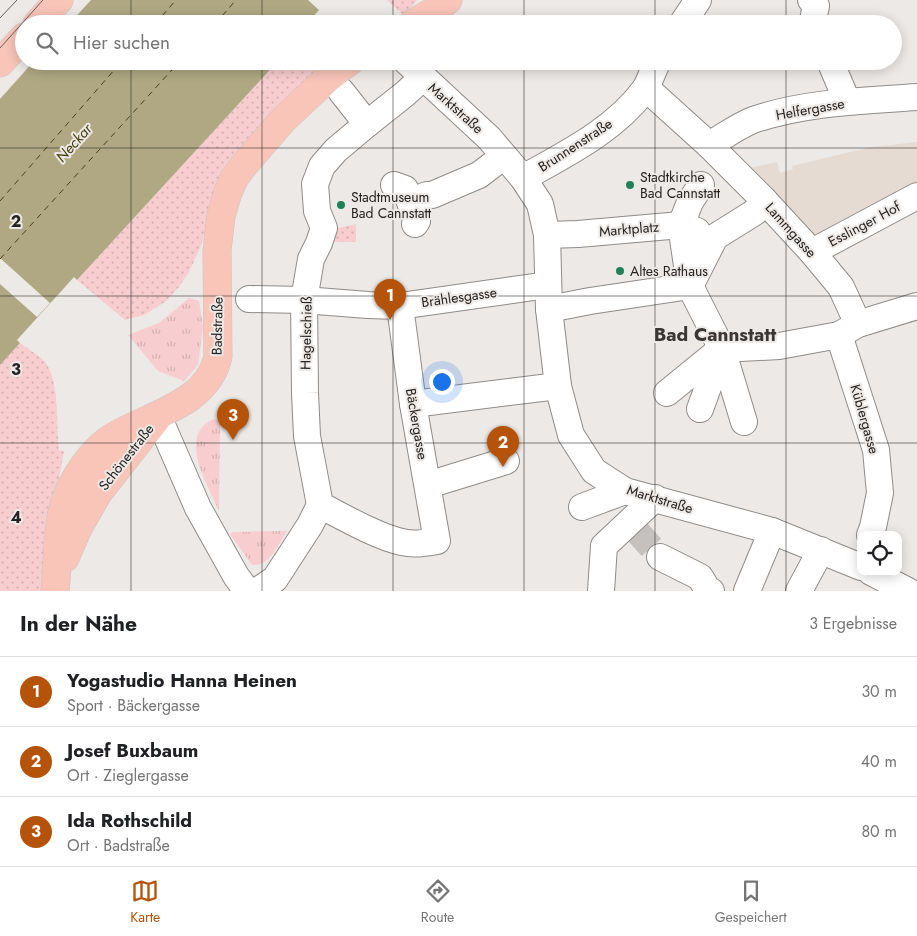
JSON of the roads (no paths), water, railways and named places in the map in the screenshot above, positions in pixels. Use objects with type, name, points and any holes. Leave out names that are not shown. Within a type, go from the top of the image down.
[{"type":"main road","points":[[45,15],[59,0]]},
{"type":"main road","points":[[427,15],[448,0]]},
{"type":"main road","points":[[0,63],[15,47]]},
{"type":"main road","name":"Badstraße","points":[[158,416],[199,389],[210,377],[216,366],[218,347],[217,250],[219,228],[228,192],[235,177],[283,120],[338,70]]},
{"type":"main road","name":"Schönestraße","points":[[56,584],[61,513],[72,484],[96,451],[116,436],[158,416]]},
{"type":"main road","name":"Schönestraße","points":[[56,584],[78,528],[98,493],[158,416]]},
{"type":"street","points":[[688,15],[698,0]]},
{"type":"street","name":"Hagelschieß","points":[[320,505],[307,436],[304,300],[311,259],[324,228],[317,211],[315,184],[322,166],[336,150],[406,93],[414,70]]},
{"type":"street","name":"Marktstraße","points":[[415,70],[489,138],[523,178],[540,204],[547,235],[549,297],[558,386],[571,435],[594,471],[625,491],[772,531],[857,563]]},
{"type":"street","name":"Brunnenstraße","points":[[523,178],[572,150],[612,122],[646,88],[654,70]]},
{"type":"street","points":[[834,70],[847,102]]},
{"type":"street","points":[[646,88],[709,145]]},
{"type":"street","points":[[340,91],[366,124]]},
{"type":"street","name":"Helfergasse","points":[[709,145],[752,121],[787,112],[847,102],[917,97]]},
{"type":"street","name":"Lammgasse","points":[[709,145],[764,200],[841,287],[849,329]]},
{"type":"street","points":[[413,202],[478,174],[504,156]]},
{"type":"street","points":[[701,185],[690,202],[681,225],[690,286],[722,349],[744,422]]},
{"type":"street","name":"Esslinger Hof","points":[[812,252],[917,196]]},
{"type":"street","points":[[690,286],[715,237],[755,212],[764,200]]},
{"type":"street","name":"Marktplatz","points":[[547,235],[681,225],[715,237]]},
{"type":"street","points":[[549,297],[590,301],[690,286]]},
{"type":"street","name":"Brählesgasse","points":[[249,299],[304,300],[400,306],[549,297]]},
{"type":"street","name":"Bäckergasse","points":[[320,505],[383,536],[402,542],[417,544],[437,541],[413,404],[400,306]]},
{"type":"street","points":[[667,393],[722,349],[779,346],[849,329],[917,306]]},
{"type":"street","name":"Küblergasse","points":[[849,329],[876,450],[880,493],[872,531]]},
{"type":"street","points":[[700,409],[722,349]]},
{"type":"street","points":[[413,404],[558,386]]},
{"type":"street","points":[[158,416],[198,508],[231,568],[247,591]]},
{"type":"street","points":[[428,485],[506,461]]},
{"type":"street","points":[[582,507],[625,491]]},
{"type":"street","points":[[601,591],[604,546],[632,526],[655,498]]},
{"type":"street","points":[[257,591],[275,579],[310,526],[320,505]]},
{"type":"street","points":[[747,591],[772,531]]},
{"type":"street","points":[[799,591],[820,550]]},
{"type":"street","points":[[660,557],[700,577],[708,590],[711,591]]},
{"type":"street","name":"Marktstraße","points":[[882,576],[908,591]]},
{"type":"water","points":[[91,0],[328,0],[315,15],[77,15]]},
{"type":"water","name":"Neckar","points":[[26,70],[270,70],[77,280],[74,277],[17,340],[20,343],[0,365],[0,99]]},
{"type":"tunnel","points":[[634,528],[660,557]]},
{"type":"tram line","points":[[0,18],[17,0]]},
{"type":"tram line","points":[[30,15],[43,0]]},
{"type":"tram line","points":[[0,48],[15,31]]},
{"type":"place","name":"Stadtkirche Bad Cannstatt","points":[[630,185]]},
{"type":"place","name":"Stadtmuseum Bad Cannstatt","points":[[341,205]]},
{"type":"place","name":"Altes Rathaus","points":[[620,271]]},
{"type":"place","name":"Yogastudio Hanna Heinen","points":[[390,320]]},
{"type":"place","name":"Ida Rothschild","points":[[233,440]]},
{"type":"place","name":"Josef Buxbaum","points":[[503,467]]},
{"type":"district","name":"Bad Cannstatt","points":[[715,334]]}]
